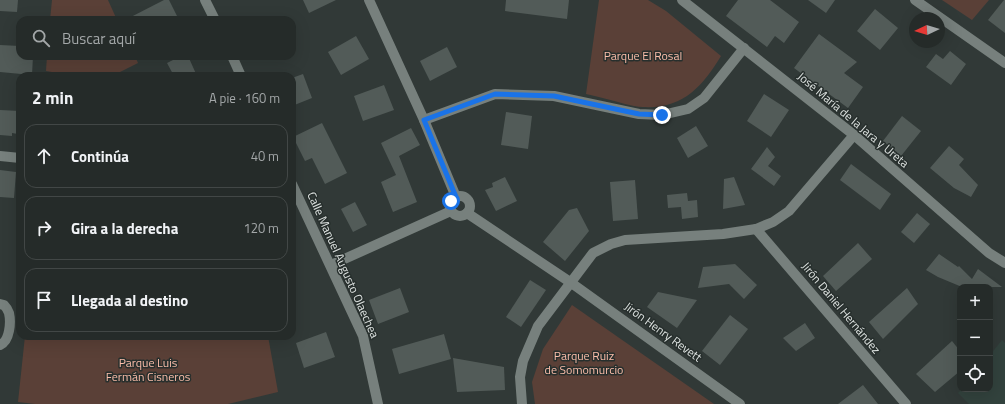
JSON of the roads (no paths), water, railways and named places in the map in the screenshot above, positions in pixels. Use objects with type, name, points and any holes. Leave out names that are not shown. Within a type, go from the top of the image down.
[{"type":"street","points":[[205,0],[213,16]]},
{"type":"street","points":[[369,0],[424,120],[456,197]]},
{"type":"street","name":"José María de la Jara y Ureta","points":[[682,0],[854,135],[989,253],[1005,263]]},
{"type":"street","points":[[915,0],[1005,63]]},
{"type":"street","points":[[424,120],[495,94],[554,96],[639,114],[662,115],[688,109],[704,98],[744,48]]},
{"type":"street","points":[[234,60],[239,72]]},
{"type":"street","points":[[522,404],[520,377],[523,361],[538,326],[592,253],[610,244],[625,240],[723,234],[756,229],[774,222],[789,211],[854,135]]},
{"type":"street","points":[[0,156],[16,158]]},
{"type":"street","name":"Calle Manuel Augusto Olaechea","points":[[296,192],[363,336],[378,404]]},
{"type":"street","points":[[462,196],[467,199],[470,205],[467,213],[462,216],[452,214],[451,211],[450,204],[456,197],[462,196]]},
{"type":"street","points":[[331,265],[451,211]]},
{"type":"street","name":"Jirón Henry Revett","points":[[467,213],[570,282],[740,404]]},
{"type":"street","name":"Jirón Daniel Hernández","points":[[756,229],[906,404]]},
{"type":"street","points":[[0,304],[4,305],[8,311],[9,317],[7,339],[0,346]]},
{"type":"park label","name":"Parque El Rosal","points":[[643,56]]},
{"type":"park label","name":"Parque Ruiz de Somomurcio","points":[[584,363]]},
{"type":"park label","name":"Parque Luis Fermán Cisneros","points":[[148,370]]}]
